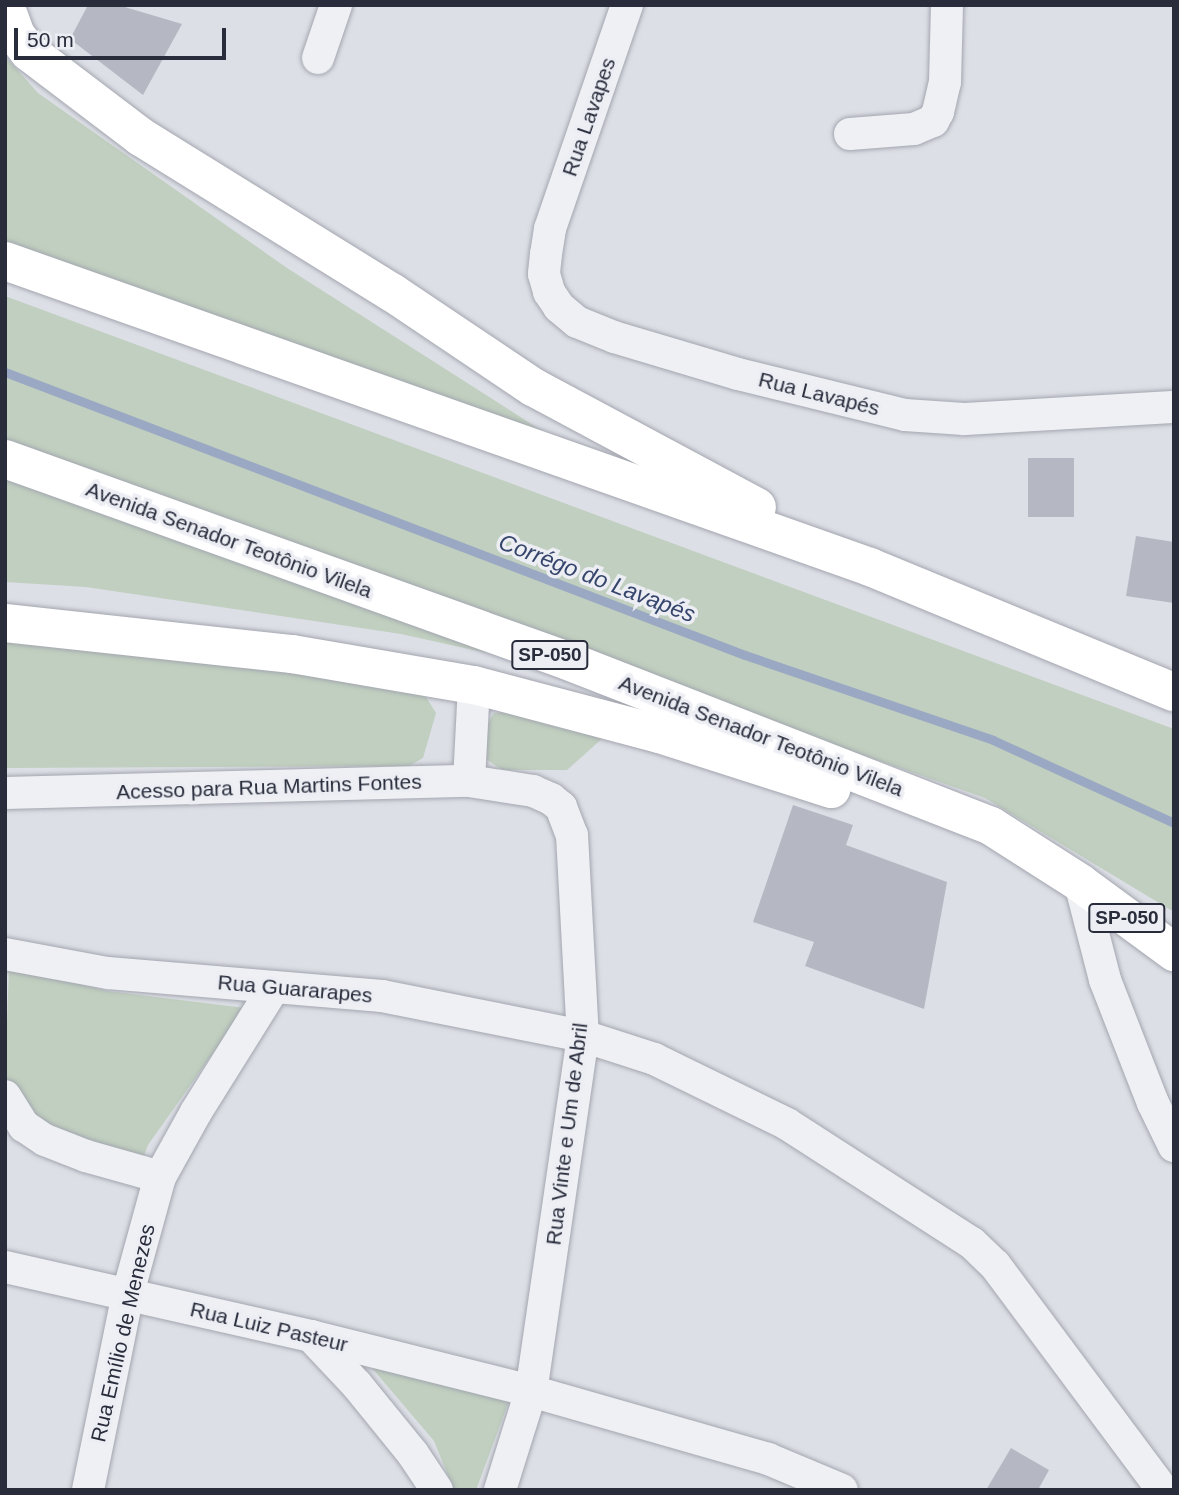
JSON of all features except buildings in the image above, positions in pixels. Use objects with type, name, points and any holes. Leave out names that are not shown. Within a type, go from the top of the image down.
[{"type":"highway","points":[[9,23],[43,65],[141,137],[393,293],[533,387],[870,567]]},
{"type":"highway","points":[[5,261],[870,567],[1174,692]]},
{"type":"highway","name":"Avenida Senador Teotônio Vilela","points":[[5,459],[568,661],[990,826],[1091,891],[1174,952]]},
{"type":"highway","points":[[5,623],[292,654],[474,685],[659,734],[867,802],[911,811],[963,815]]},
{"type":"highway","points":[[1091,891],[1174,920]]},
{"type":"street","points":[[318,58],[336,5]]},
{"type":"street","name":"Rua Lavapes","points":[[550,229],[627,5]]},
{"type":"street","points":[[850,134],[914,129],[933,121],[938,113],[945,82],[947,5]]},
{"type":"street","name":"Rua Lavapés","points":[[550,229],[544,274],[549,292],[559,307],[577,322],[614,337],[738,374],[905,415],[964,419],[1174,407]]},
{"type":"street","points":[[468,781],[474,685]]},
{"type":"street","name":"Acesso para Rua Martins Fontes","points":[[5,793],[468,781],[533,791]]},
{"type":"street","name":"Rua Vinte e Um de Abril","points":[[500,1490],[531,1391],[583,1036],[572,835],[561,807],[533,791]]},
{"type":"street","points":[[1091,891],[1105,980],[1153,1103],[1174,1146]]},
{"type":"street","name":"Rua Guararapes","points":[[5,954],[108,973],[382,996],[583,1036],[653,1059],[787,1125],[972,1243],[995,1265],[1163,1490]]},
{"type":"street","name":"Rua Emílio de Menezes","points":[[88,1490],[128,1293],[160,1177],[196,1112],[274,987]]},
{"type":"street","points":[[5,1096],[24,1126],[45,1140],[86,1156],[160,1177]]},
{"type":"street","name":"Rua Luiz Pasteur","points":[[5,1267],[311,1336],[531,1391],[768,1459],[842,1490]]},
{"type":"street","points":[[311,1336],[357,1385],[413,1454],[436,1490]]},
{"type":"green space","points":[[5,56],[38,93],[287,268],[605,471],[5,248]]},
{"type":"green space","points":[[5,296],[1174,729],[1174,912],[985,798],[5,453]]},
{"type":"green space","points":[[5,474],[505,657],[401,634],[86,587],[5,582]]},
{"type":"green space","points":[[5,636],[392,684],[426,697],[436,713],[423,758],[409,766],[5,768]]},
{"type":"green space","points":[[511,712],[605,736],[567,770],[502,770],[486,759],[483,732],[494,713]]},
{"type":"green space","points":[[9,967],[107,991],[245,1008],[148,1145],[142,1161],[25,1121],[5,1079]]},
{"type":"green space","points":[[366,1361],[512,1393],[476,1490],[454,1490],[434,1441]]},
{"type":"waterway","name":"Corrégo do Lavapés","points":[[5,372],[745,655],[993,740],[1174,823]]}]
